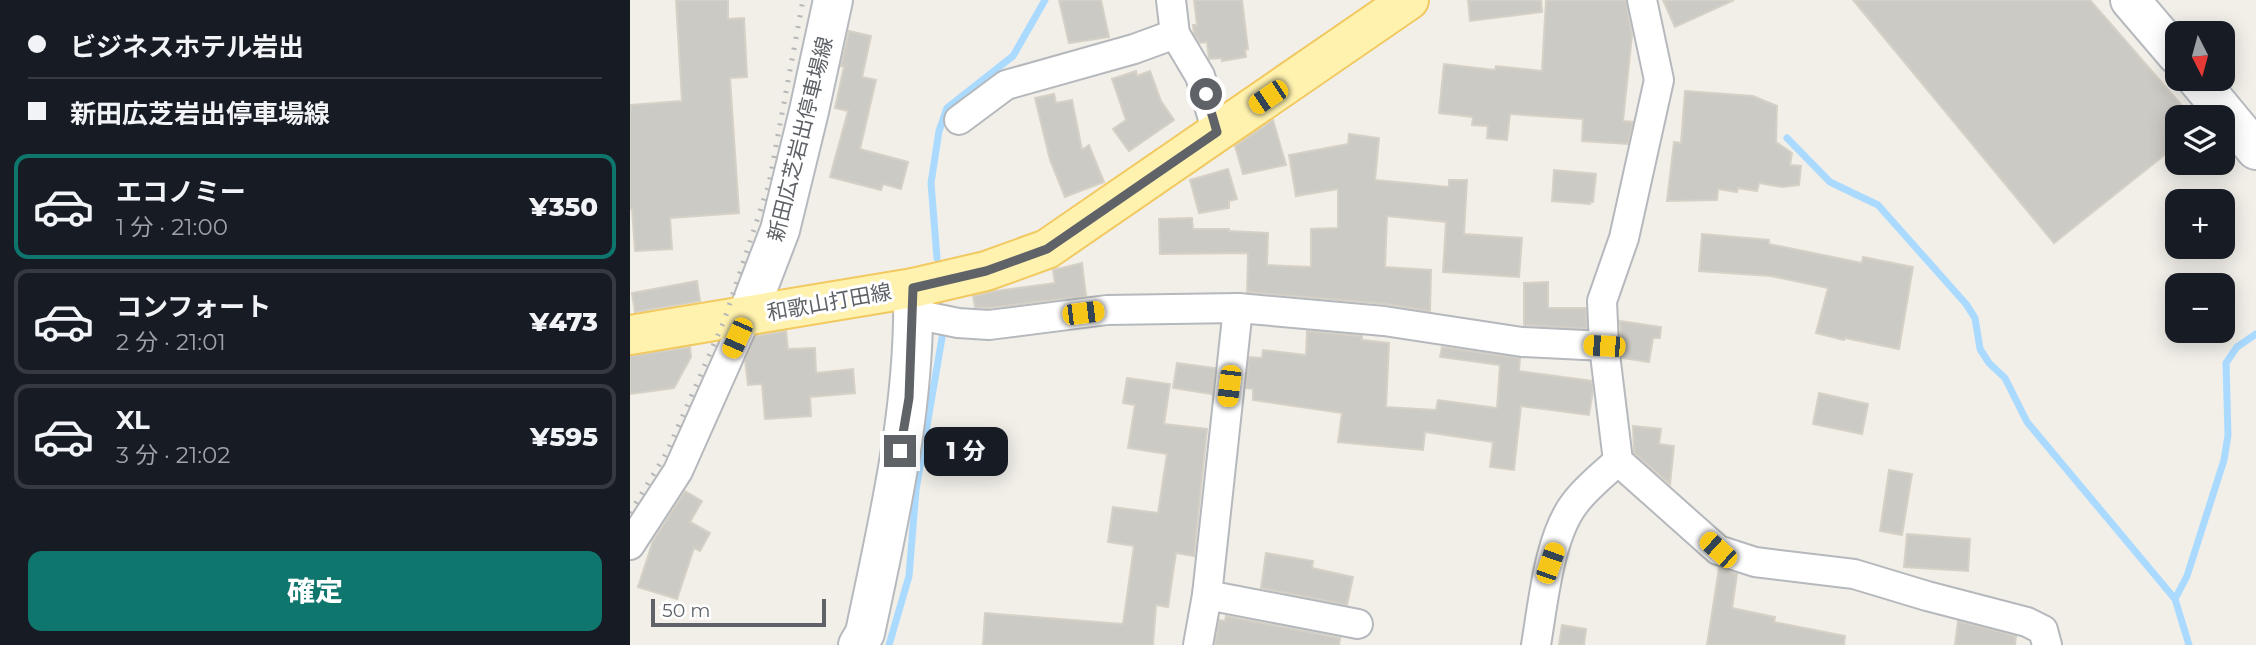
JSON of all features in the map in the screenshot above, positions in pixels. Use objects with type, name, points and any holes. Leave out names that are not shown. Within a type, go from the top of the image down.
[{"type":"main road","name":"新田広芝岩出停車場線","points":[[747,316],[780,230],[832,0]]},
{"type":"main road","name":"和歌山打田線","points":[[630,335],[747,316],[913,301],[1047,249],[1409,0]]},
{"type":"main road","points":[[2130,0],[2165,41]]},
{"type":"main road","points":[[2207,91],[2256,149]]},
{"type":"main road","points":[[858,645],[865,633],[887,530],[909,398],[913,301]]},
{"type":"street","points":[[1171,0],[1175,34],[1200,76],[1217,132]]},
{"type":"street","points":[[1642,0],[1659,80],[1624,239],[1602,301],[1604,346],[1618,461],[1718,550],[1755,562],[1854,574],[2027,622],[2043,630],[2047,645]]},
{"type":"street","points":[[959,120],[1006,85],[1134,49],[1175,34]]},
{"type":"street","points":[[913,301],[958,323],[989,325],[1107,310],[1238,308],[1384,321],[1522,342],[1604,346]]},
{"type":"street","points":[[1198,645],[1207,595],[1238,308]]},
{"type":"street","points":[[630,545],[678,471],[747,316]]},
{"type":"street","points":[[1536,645],[1550,563],[1566,519],[1575,502],[1618,461]]},
{"type":"street","points":[[1207,595],[1358,624]]},
{"type":"building","points":[[676,0],[728,0],[728,19],[744,18],[747,77],[730,78],[739,213],[670,218],[672,249],[635,251],[630,209],[630,105],[682,101]]},
{"type":"building","points":[[1059,0],[1101,0],[1109,37],[1069,43]]},
{"type":"building","points":[[1194,0],[1242,0],[1248,49],[1245,50],[1246,57],[1222,61],[1222,58],[1209,59],[1207,42],[1200,43],[1194,34],[1193,25],[1197,25]]},
{"type":"building","points":[[1468,0],[1541,0],[1542,12],[1470,21]]},
{"type":"building","points":[[1546,0],[1626,0],[1632,35],[1623,121],[1633,122],[1628,144],[1582,141],[1583,119],[1510,114],[1507,140],[1487,138],[1488,126],[1472,125],[1473,117],[1439,113],[1444,64],[1495,70],[1496,66],[1542,71]]},
{"type":"building","points":[[1663,0],[1734,0],[1675,27]]},
{"type":"building","points":[[1853,0],[2090,0],[2165,86],[2165,91],[2169,91],[2182,105],[2165,105],[2165,155],[2054,243]]},
{"type":"building","points":[[849,31],[871,36],[862,77],[876,80],[860,149],[908,162],[901,189],[883,184],[881,190],[830,177],[848,111],[835,108]]},
{"type":"building","points":[[1136,71],[1137,76],[1150,71],[1161,101],[1174,120],[1129,151],[1113,129],[1126,120],[1112,79]]},
{"type":"building","points":[[1685,91],[1753,96],[1777,106],[1776,142],[1792,153],[1790,165],[1801,166],[1799,185],[1782,187],[1759,183],[1757,191],[1718,189],[1717,200],[1667,201],[1674,142],[1681,143]]},
{"type":"building","points":[[1054,94],[1056,103],[1072,100],[1082,150],[1089,145],[1104,182],[1065,197],[1050,160],[1035,98]]},
{"type":"building","points":[[1273,120],[1286,165],[1243,174],[1235,146]]},
{"type":"building","points":[[1349,134],[1379,138],[1375,180],[1449,187],[1449,180],[1467,180],[1464,234],[1522,238],[1519,277],[1443,272],[1446,222],[1387,216],[1385,267],[1431,270],[1430,311],[1386,304],[1247,292],[1248,253],[1160,254],[1159,219],[1192,218],[1193,229],[1268,233],[1267,265],[1311,267],[1311,229],[1338,228],[1338,189],[1296,196],[1289,155],[1348,144]]},
{"type":"building","points":[[1228,169],[1237,199],[1229,201],[1229,208],[1199,213],[1190,180]]},
{"type":"building","points":[[1554,170],[1596,174],[1593,202],[1552,201]]},
{"type":"building","points":[[1702,234],[1769,240],[1769,244],[1862,263],[1863,257],[1913,267],[1899,349],[1816,333],[1828,288],[1771,276],[1699,271]]},
{"type":"building","points":[[1082,263],[1086,296],[988,308],[975,307],[973,296],[1055,283],[1053,270]]},
{"type":"building","points":[[697,281],[700,301],[635,312],[632,293]]},
{"type":"building","points":[[1548,282],[1548,308],[1586,308],[1587,329],[1524,325],[1524,283]]},
{"type":"building","points":[[1620,321],[1661,327],[1660,338],[1653,338],[1649,362],[1622,358]]},
{"type":"building","points":[[786,331],[788,349],[815,348],[816,373],[853,369],[855,393],[810,397],[811,416],[765,419],[762,384],[748,385],[745,360],[756,336]]},
{"type":"building","points":[[1307,331],[1362,336],[1362,340],[1389,343],[1386,407],[1436,410],[1438,400],[1497,408],[1500,365],[1440,357],[1442,347],[1520,358],[1519,371],[1592,381],[1589,415],[1521,406],[1514,470],[1490,467],[1493,442],[1425,432],[1423,450],[1338,442],[1342,413],[1253,400],[1253,389],[1246,388],[1249,357],[1262,358],[1263,350],[1306,355]]},
{"type":"building","points":[[690,347],[691,357],[674,388],[630,394],[630,356]]},
{"type":"building","points":[[1177,363],[1215,368],[1212,394],[1173,388]]},
{"type":"building","points":[[1127,378],[1170,384],[1164,424],[1207,429],[1194,556],[1176,553],[1168,607],[1156,605],[1153,645],[983,645],[985,613],[1123,624],[1134,546],[1108,542],[1113,507],[1158,513],[1167,454],[1128,448],[1135,405],[1123,403]]},
{"type":"building","points":[[1819,393],[1868,404],[1862,434],[1813,424]]},
{"type":"building","points":[[1633,426],[1661,429],[1659,444],[1674,446],[1670,484],[1634,453]]},
{"type":"building","points":[[1889,470],[1912,474],[1902,535],[1880,531]]},
{"type":"building","points":[[685,491],[702,501],[690,522],[710,533],[700,551],[694,548],[677,599],[638,587],[653,541]]},
{"type":"building","points":[[1907,534],[1970,539],[1968,571],[1904,567]]},
{"type":"building","points":[[1266,553],[1313,561],[1312,568],[1353,577],[1347,605],[1261,588]]},
{"type":"building","points":[[1719,568],[1737,574],[1732,608],[1775,617],[1774,622],[1845,636],[1844,645],[1707,645]]},
{"type":"building","points":[[1226,616],[1340,638],[1339,645],[1215,645],[1219,620],[1225,621]]},
{"type":"building","points":[[1958,621],[2016,636],[2015,645],[1955,645]]},
{"type":"building","points":[[1562,625],[1586,629],[1584,645],[1559,645]]},
{"type":"waterway","points":[[937,258],[931,183],[939,131],[947,108],[1013,56],[1045,0]]},
{"type":"waterway","points":[[1787,138],[1830,182],[1878,205],[1966,304],[1975,318],[1980,349],[1989,363],[2005,378],[2027,422],[2175,599],[2189,645]]},
{"type":"waterway","points":[[889,645],[909,576],[916,490],[943,332]]},
{"type":"waterway","points":[[2175,599],[2187,576],[2224,460],[2228,435],[2226,363],[2237,347],[2256,334]]},
{"type":"railway","points":[[630,513],[667,452],[724,321],[769,184],[803,0]]},
{"type":"route","points":[[900,451],[909,398],[913,288],[986,271],[1047,249],[1217,132],[1206,94]]}]
